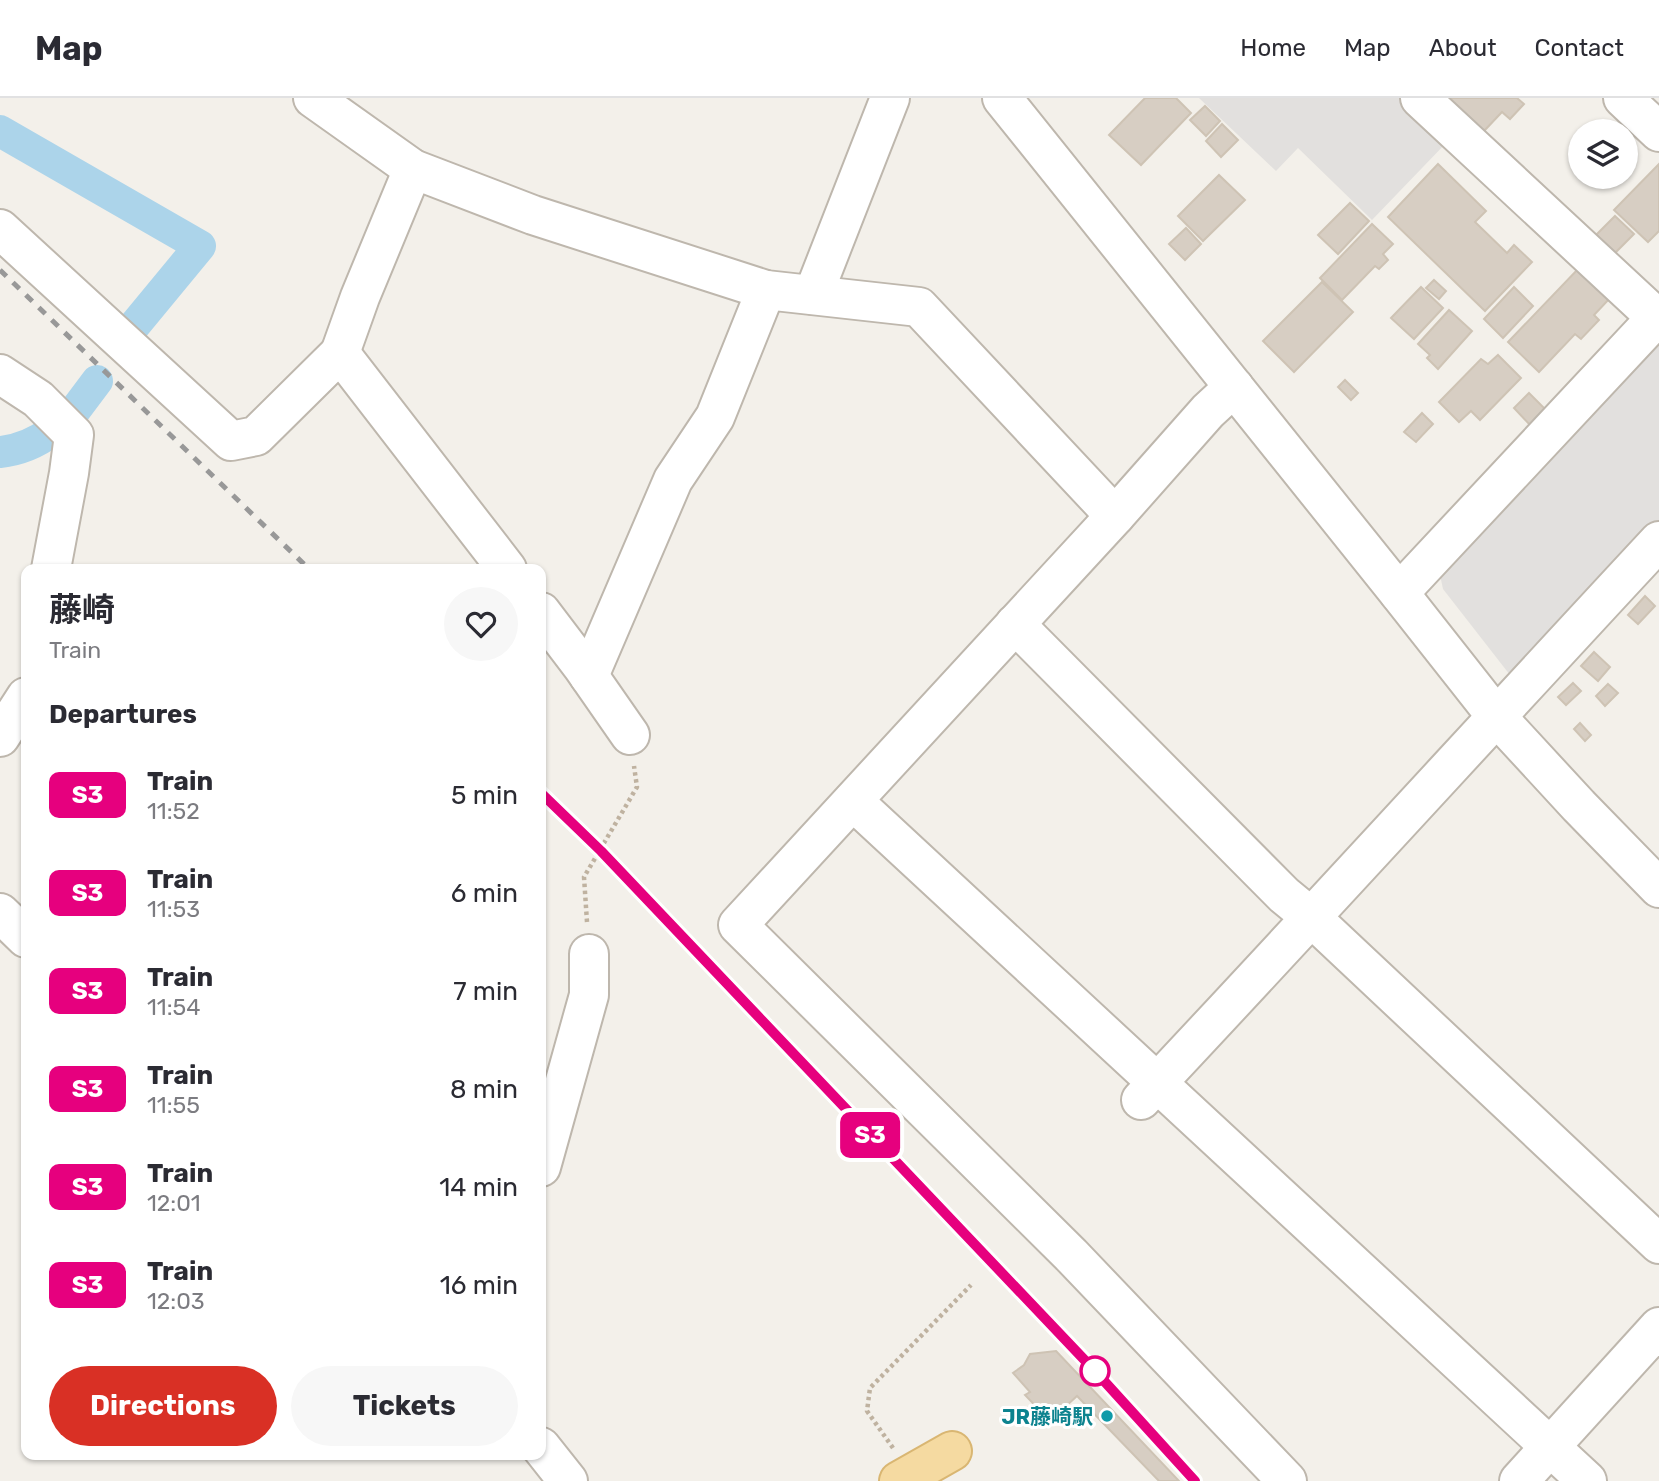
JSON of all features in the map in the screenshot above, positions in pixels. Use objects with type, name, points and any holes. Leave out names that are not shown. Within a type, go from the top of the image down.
[{"type":"main road","points":[[906,1478],[953,1451]]},
{"type":"street","points":[[313,98],[413,169],[533,215],[766,290],[919,307],[1115,516]]},
{"type":"street","points":[[813,295],[890,98]]},
{"type":"street","points":[[1002,98],[1496,716],[1578,806],[1659,888]]},
{"type":"street","points":[[1399,593],[1658,318],[1420,98]]},
{"type":"street","points":[[1623,98],[1659,132]]},
{"type":"street","points":[[0,229],[231,441],[256,436],[340,353],[413,169]]},
{"type":"street","points":[[589,676],[673,480],[715,417],[766,290]]},
{"type":"street","points":[[340,353],[503,564]]},
{"type":"street","points":[[0,374],[38,399],[74,435],[52,564]]},
{"type":"street","points":[[1234,387],[1208,411],[1115,516],[738,925],[1071,1255],[1287,1481]]},
{"type":"street","points":[[1150,1092],[1659,541]]},
{"type":"street","points":[[546,619],[630,735]]},
{"type":"street","points":[[1015,624],[1284,895],[1312,918],[1659,1244]]},
{"type":"street","points":[[0,737],[21,705]]},
{"type":"street","points":[[853,801],[1150,1092],[1587,1481]]},
{"type":"street","points":[[0,913],[21,933]]},
{"type":"street","points":[[546,1149],[589,995],[589,954]]},
{"type":"street","points":[[1519,1481],[1659,1327]]},
{"type":"street","points":[[546,1453],[568,1481]]},
{"type":"path","points":[[589,954],[584,877],[637,787],[630,735]]},
{"type":"path","points":[[906,1478],[867,1411],[870,1388],[971,1285]]},
{"type":"shaded area","points":[[1199,98],[1401,98],[1448,141],[1372,220],[1298,148],[1276,171]]},
{"type":"shaded area","points":[[1659,340],[1659,523],[1510,675],[1443,589],[1440,575]]},
{"type":"building","points":[[1145,98],[1176,98],[1191,113],[1141,165],[1109,135]]},
{"type":"building","points":[[1517,98],[1524,104],[1510,119],[1502,112],[1484,131],[1450,100]]},
{"type":"building","points":[[1205,106],[1220,121],[1206,136],[1190,120]]},
{"type":"building","points":[[1222,124],[1238,140],[1221,157],[1206,141]]},
{"type":"building","points":[[1438,164],[1486,211],[1475,222],[1507,253],[1514,245],[1532,262],[1485,311],[1388,217]]},
{"type":"building","points":[[1659,164],[1659,231],[1648,242],[1614,210],[1635,189],[1638,189],[1638,185]]},
{"type":"building","points":[[1219,175],[1245,200],[1203,241],[1178,216]]},
{"type":"building","points":[[1350,203],[1369,221],[1338,254],[1318,235]]},
{"type":"building","points":[[1615,216],[1634,234],[1615,253],[1596,235]]},
{"type":"building","points":[[1372,224],[1393,244],[1383,254],[1388,260],[1379,269],[1375,266],[1342,300],[1320,278]]},
{"type":"building","points":[[1186,228],[1201,244],[1185,260],[1169,244]]},
{"type":"building","points":[[1580,267],[1611,297],[1594,315],[1599,320],[1581,339],[1575,334],[1539,372],[1508,342]]},
{"type":"building","points":[[1434,280],[1446,291],[1439,299],[1426,288]]},
{"type":"building","points":[[1322,282],[1353,312],[1294,372],[1263,341]]},
{"type":"building","points":[[1421,287],[1443,308],[1414,339],[1391,318]]},
{"type":"building","points":[[1514,287],[1533,306],[1503,338],[1484,319]]},
{"type":"building","points":[[1449,310],[1472,331],[1438,369],[1427,358],[1430,355],[1418,344]]},
{"type":"building","points":[[1498,355],[1521,378],[1480,420],[1471,411],[1459,422],[1439,402],[1481,359],[1488,364]]},
{"type":"building","points":[[1345,380],[1358,393],[1351,400],[1338,387]]},
{"type":"building","points":[[1529,393],[1545,409],[1530,425],[1514,408]]},
{"type":"building","points":[[1422,413],[1433,424],[1416,442],[1404,432]]},
{"type":"building","points":[[1645,596],[1655,606],[1638,624],[1628,615]]},
{"type":"building","points":[[1594,652],[1610,667],[1598,681],[1581,666]]},
{"type":"building","points":[[1573,683],[1581,691],[1566,705],[1558,697]]},
{"type":"building","points":[[1608,684],[1618,693],[1605,706],[1596,696]]},
{"type":"building","points":[[1580,723],[1591,735],[1585,741],[1574,729]]},
{"type":"building","name":"JR藤崎駅","points":[[1056,1351],[1179,1481],[1159,1481],[1077,1396],[1053,1418],[1050,1414],[1047,1418],[1025,1395],[1030,1392],[1013,1373],[1024,1365],[1030,1354]]},
{"type":"waterway","points":[[0,131],[200,246],[120,343]]},
{"type":"waterway","points":[[73,413],[97,381]]},
{"type":"waterway","points":[[0,452],[28,445],[52,431]]},
{"type":"railway","points":[[0,270],[304,564]]},
{"type":"railway","points":[[546,798],[601,851],[1095,1371],[1195,1481]]},
{"type":"train","name":"S3","points":[[546,798],[601,851],[1095,1371],[1195,1481]]},
{"type":"place","name":"JR藤崎駅","points":[[1107,1416]]}]
